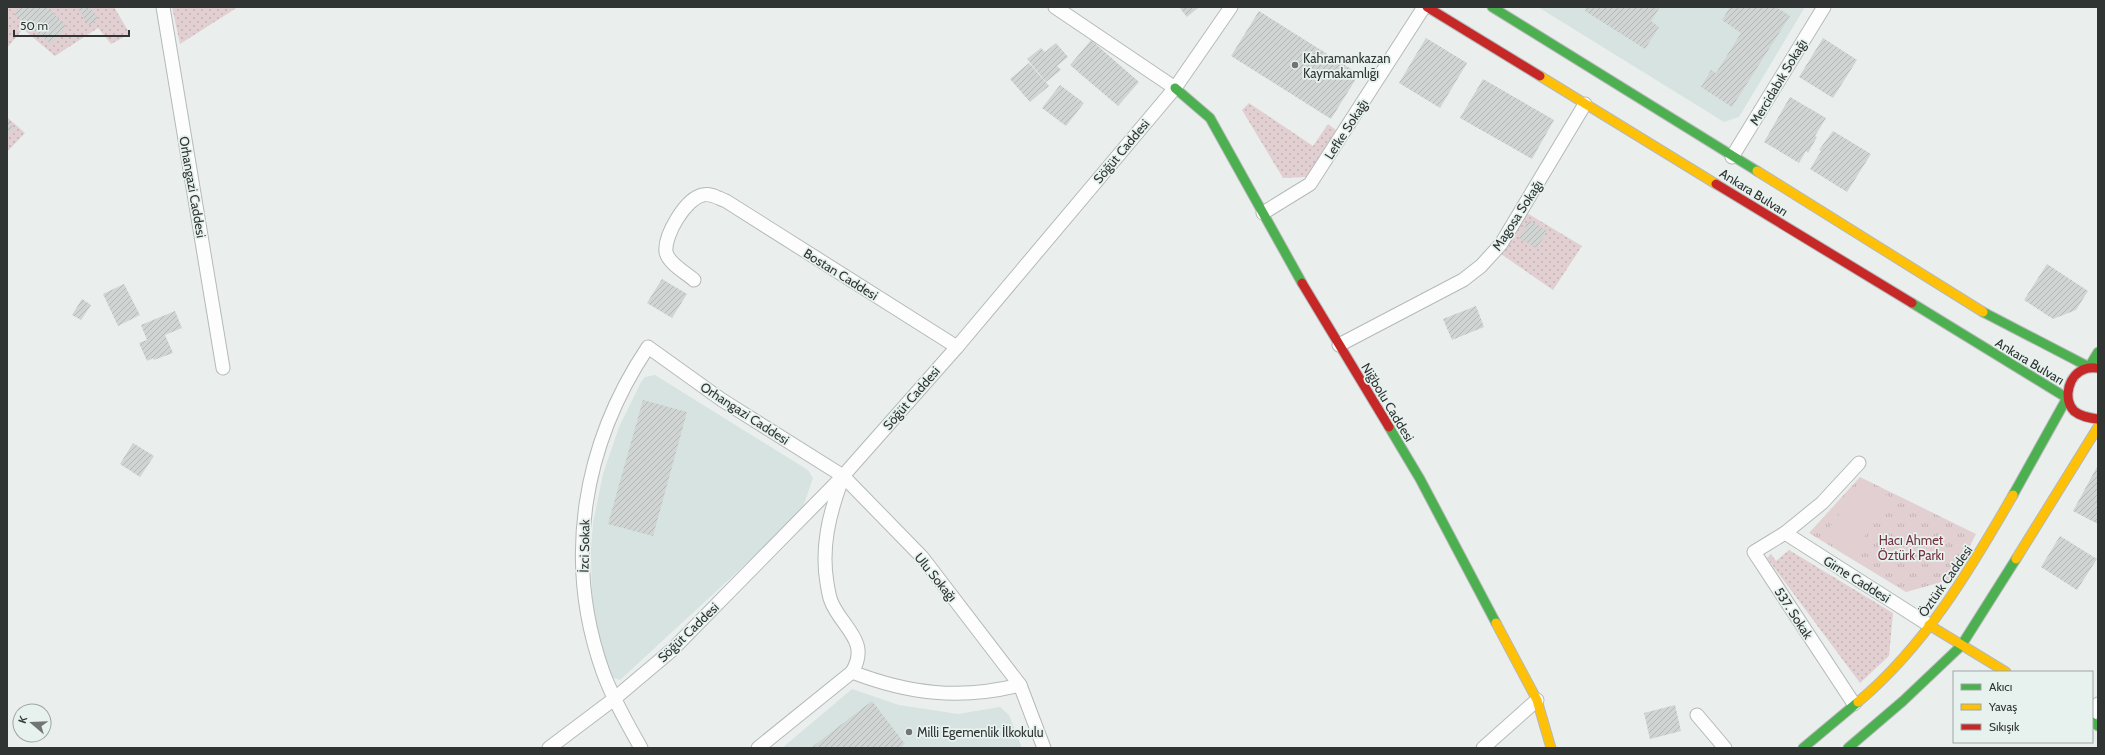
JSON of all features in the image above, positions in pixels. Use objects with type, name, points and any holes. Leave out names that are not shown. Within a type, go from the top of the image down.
[{"type":"street","name":"Orhangazi Caddesi","points":[[163,7],[223,368]]},
{"type":"street","points":[[1055,7],[1175,88]]},
{"type":"street","name":"Söğüt Caddesi","points":[[549,748],[614,699],[672,650],[843,476],[956,346],[1175,88],[1230,7]]},
{"type":"street","name":"Ankara Bulvarı","points":[[1425,7],[2067,398],[2074,410],[2079,415],[2085,418],[2098,419]]},
{"type":"street","name":"Lefke Sokağı","points":[[1263,213],[1310,184],[1425,7]]},
{"type":"street","name":"Ankara Bulvarı","points":[[1492,7],[1990,317],[2094,368]]},
{"type":"street","name":"Mercidabık Sokağı","points":[[1732,157],[1824,7]]},
{"type":"street","name":"Niğbolu Caddesi","points":[[1175,88],[1210,118],[1339,345],[1420,478],[1537,700],[1551,748]]},
{"type":"street","name":"Magosa Sokağı","points":[[1339,345],[1463,280],[1482,266],[1501,244],[1585,104]]},
{"type":"street","name":"Bostan Caddesi","points":[[694,280],[670,260],[666,252],[667,243],[680,214],[696,197],[712,195],[726,201],[956,346]]},
{"type":"street","name":"Orhangazi Caddesi","points":[[648,347],[722,400],[843,476]]},
{"type":"street","name":"İzci Sokak","points":[[641,748],[614,699],[594,644],[588,616],[582,558],[583,529],[591,473],[601,440],[620,395],[648,347]]},
{"type":"street","points":[[2094,368],[2098,352]]},
{"type":"street","name":"Ankara Bulvarı","points":[[2067,398],[2069,385],[2072,379],[2094,368]]},
{"type":"street","name":"Öztürk Caddesi","points":[[1804,748],[1888,675],[1913,648],[1982,550],[2067,398]]},
{"type":"street","points":[[1848,748],[1903,701],[1962,646],[2098,427]]},
{"type":"street","points":[[1785,533],[1822,503],[1859,463]]},
{"type":"street","points":[[758,748],[852,672],[858,659],[858,646],[853,635],[832,602],[825,564],[827,525],[843,476]]},
{"type":"street","name":"Ulu Sokağı","points":[[843,476],[922,557],[1020,685],[1044,748]]},
{"type":"street","name":"Girne Caddesi","points":[[1785,533],[1930,625]]},
{"type":"street","name":"537. Sokak","points":[[1785,533],[1754,552],[1854,704]]},
{"type":"street","points":[[1930,625],[2004,671]]},
{"type":"street","points":[[852,672],[897,687],[944,694],[992,692],[1020,685]]},
{"type":"street","points":[[1483,748],[1537,700]]},
{"type":"street","points":[[1697,715],[1725,748]]},
{"type":"shaded area","points":[[1538,7],[1805,7],[1739,117],[1724,122]]},
{"type":"shaded area","points":[[655,375],[808,470],[813,478],[801,513],[620,680],[608,676],[601,651],[592,600],[591,549],[593,523],[603,474],[619,427],[641,382],[645,377]]},
{"type":"shaded area","name":"Milli Egemenlik İlkokulu","points":[[852,689],[899,705],[958,714],[1000,707],[1009,715],[1022,748],[782,748]]},
{"type":"green space","points":[[7,7],[114,7],[130,34],[111,44],[98,28],[55,56],[23,29],[7,48]]},
{"type":"green space","points":[[172,7],[238,7],[180,44]]},
{"type":"green space","points":[[1249,103],[1313,146],[1328,124],[1336,130],[1306,177],[1283,178],[1242,110]]},
{"type":"green space","points":[[7,117],[25,133],[7,152]]},
{"type":"green space","points":[[1527,213],[1582,246],[1553,290],[1501,254]]},
{"type":"green space","name":"Hacı Ahmet Öztürk Parkı","points":[[1860,477],[1976,534],[1953,579],[1906,592],[1809,533]]},
{"type":"green space","points":[[1863,483],[1890,497],[1855,551],[1826,532]]},
{"type":"green space","points":[[1789,550],[1893,613],[1889,656],[1860,683],[1767,558],[1771,554],[1776,561]]},
{"type":"building","points":[[20,7],[47,7],[66,26],[51,44],[14,14]]},
{"type":"building","points":[[77,7],[90,7],[98,19],[89,25]]},
{"type":"building","points":[[1179,7],[1199,7],[1187,17]]},
{"type":"building","points":[[1587,7],[1660,7],[1651,21],[1659,27],[1645,49],[1585,11]]},
{"type":"building","points":[[1730,7],[1776,7],[1790,16],[1732,107],[1701,87],[1711,70],[1716,73],[1741,33],[1722,20]]},
{"type":"building","name":"Kahramankazan Kaymakamlığı","points":[[1259,11],[1359,74],[1331,119],[1231,56]]},
{"type":"building","points":[[1426,38],[1467,63],[1440,108],[1399,83]]},
{"type":"building","points":[[1823,38],[1857,60],[1833,98],[1799,77]]},
{"type":"building","points":[[1091,40],[1139,82],[1118,106],[1070,65]]},
{"type":"building","points":[[1056,43],[1068,57],[1057,66],[1061,70],[1046,82],[1027,59],[1041,48],[1045,52]]},
{"type":"building","points":[[1029,63],[1049,86],[1030,102],[1010,79]]},
{"type":"building","points":[[1483,79],[1554,120],[1532,159],[1460,118]]},
{"type":"building","points":[[1060,85],[1084,103],[1066,126],[1042,108]]},
{"type":"building","points":[[1790,97],[1826,118],[1815,136],[1817,137],[1808,153],[1806,151],[1799,163],[1764,142]]},
{"type":"building","points":[[7,119],[14,128],[7,134]]},
{"type":"building","points":[[1833,131],[1871,154],[1847,192],[1810,169],[1821,151],[1819,150]]},
{"type":"building","points":[[1529,220],[1547,231],[1537,248],[1519,238]]},
{"type":"building","points":[[2047,264],[2088,291],[2076,310],[2053,319],[2024,300]]},
{"type":"building","points":[[662,279],[687,294],[672,318],[647,303]]},
{"type":"building","points":[[124,284],[140,315],[118,326],[103,294]]},
{"type":"building","points":[[82,299],[91,305],[81,320],[72,315]]},
{"type":"building","points":[[1476,306],[1484,327],[1452,340],[1443,319]]},
{"type":"building","points":[[175,311],[182,328],[165,335],[173,353],[147,361],[139,343],[147,340],[141,325]]},
{"type":"building","points":[[643,400],[687,412],[653,536],[608,524]]},
{"type":"building","points":[[133,443],[154,456],[140,477],[120,464]]},
{"type":"building","points":[[2098,465],[2098,524],[2073,511]]},
{"type":"building","points":[[2060,536],[2097,559],[2077,590],[2041,567]]},
{"type":"building","points":[[872,701],[905,744],[900,748],[811,748]]},
{"type":"building","points":[[1675,705],[1681,731],[1650,739],[1644,713]]},
{"type":"traffic: fast","points":[[1492,7],[1757,171]]},
{"type":"traffic: fast","points":[[1175,88],[1210,118],[1302,283]]},
{"type":"traffic: fast","points":[[1912,303],[2067,398],[2013,495]]},
{"type":"traffic: fast","points":[[1983,312],[2089,367],[2098,352]]},
{"type":"traffic: fast","points":[[1389,427],[1420,479],[1496,623]]},
{"type":"traffic: fast","points":[[1848,748],[1903,701],[1961,646],[2016,559]]},
{"type":"traffic: fast","points":[[1803,748],[1858,702]]},
{"type":"traffic: fast","points":[[2093,723],[2098,726]]},
{"type":"traffic: slow","points":[[1540,76],[1716,184]]},
{"type":"traffic: slow","points":[[1757,171],[1983,312]]},
{"type":"traffic: slow","points":[[2016,559],[2098,427]]},
{"type":"traffic: slow","points":[[1858,702],[1882,680],[1925,632],[1963,579],[2013,495]]},
{"type":"traffic: slow","points":[[1496,623],[1537,700],[1551,748]]},
{"type":"traffic: slow","points":[[1929,625],[2004,671]]},
{"type":"traffic: jam","points":[[1427,7],[1540,76]]},
{"type":"traffic: jam","points":[[1716,184],[1912,303]]},
{"type":"traffic: jam","points":[[1302,283],[1389,427]]},
{"type":"traffic: jam","points":[[2098,368],[2088,368],[2079,372],[2071,381],[2068,393],[2068,400],[2074,411],[2083,416],[2098,419]]},
{"type":"place","name":"Kahramankazan Kaymakamlığı","points":[[1295,65]]},
{"type":"place","name":"Milli Egemenlik İlkokulu","points":[[909,732]]}]
